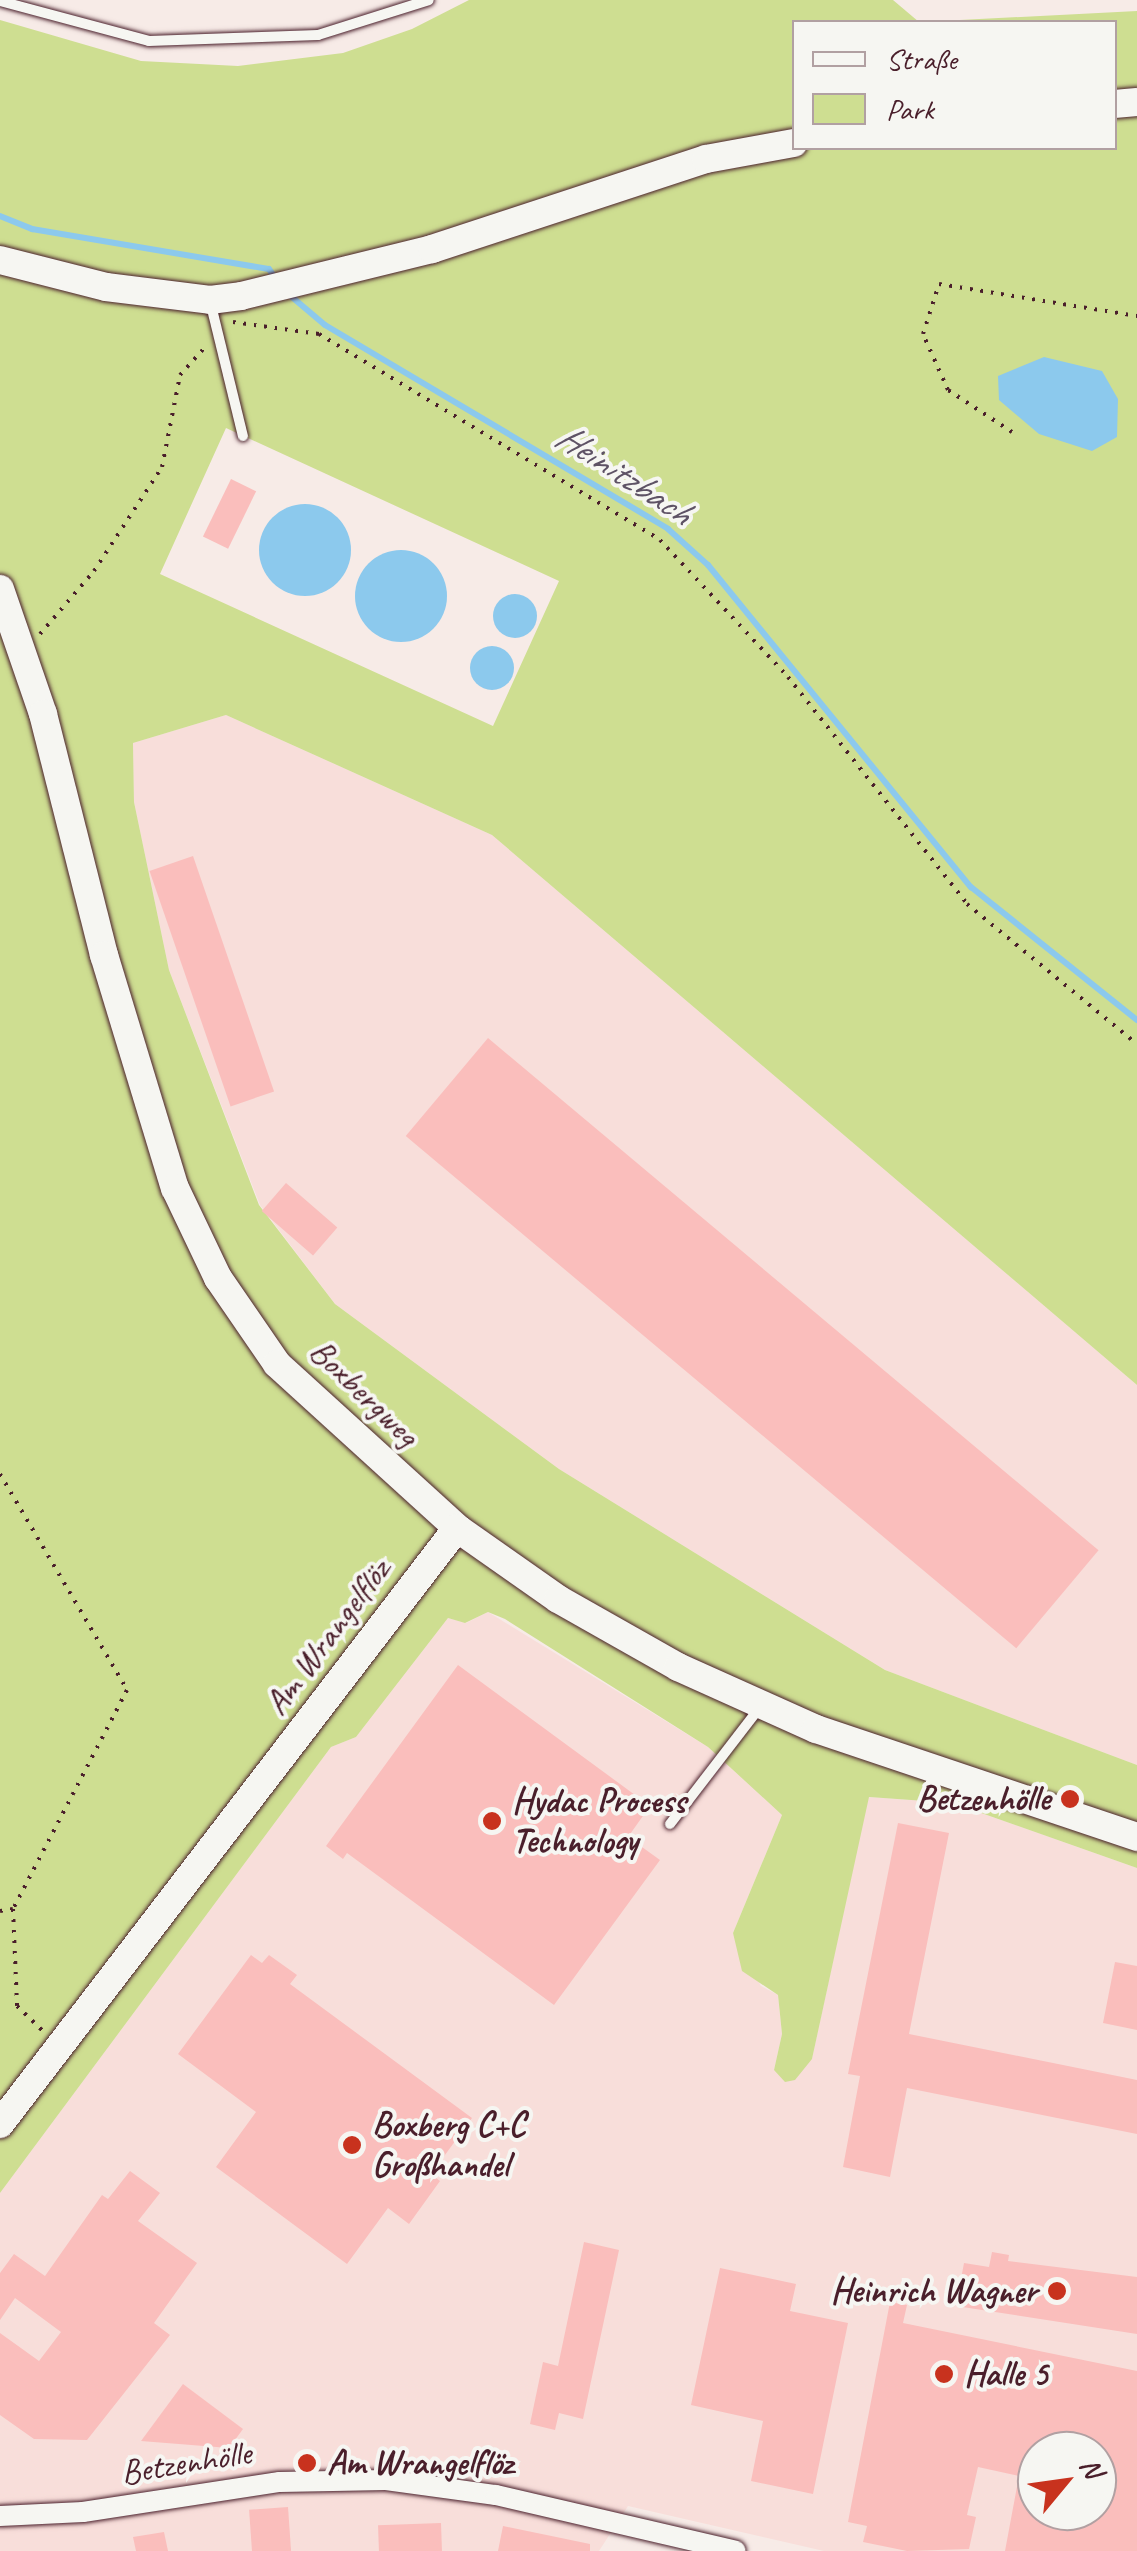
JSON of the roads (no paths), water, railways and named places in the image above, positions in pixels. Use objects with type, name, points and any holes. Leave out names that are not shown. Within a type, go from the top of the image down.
[{"type":"street","points":[[0,260],[211,310],[312,284],[652,175],[792,143]]},
{"type":"street","name":"Boxbergweg","points":[[0,589],[24,652],[175,1188],[218,1278],[277,1364],[457,1528],[558,1599],[761,1706],[1137,1837]]},
{"type":"street","name":"Am Wrangelflöz","points":[[0,2124],[457,1528]]},
{"type":"street","name":"Betzenhölle","points":[[0,2516],[46,2516],[280,2482],[386,2480],[496,2495],[736,2551]]},
{"type":"lane","points":[[0,1],[149,40],[318,35],[429,0]]},
{"type":"lane","points":[[211,310],[243,436]]},
{"type":"lane","points":[[670,1824],[761,1706]]},
{"type":"water","points":[[1044,357],[1102,371],[1118,399],[1117,437],[1092,451],[1039,434],[999,400],[998,376]]},
{"type":"water","points":[[305,504],[322,508],[337,518],[347,533],[351,550],[347,567],[337,582],[322,592],[305,596],[288,592],[273,582],[263,567],[259,550],[263,533],[273,518],[288,508]]},
{"type":"water","points":[[401,550],[418,554],[433,564],[443,579],[447,596],[443,613],[433,628],[418,638],[401,642],[384,638],[369,628],[359,613],[355,596],[359,579],[369,564],[384,554]]},
{"type":"water","points":[[515,594],[531,600],[537,616],[531,632],[515,638],[499,632],[493,616],[499,600]]},
{"type":"water","points":[[492,646],[508,652],[514,668],[508,684],[492,690],[476,684],[470,668],[476,652]]},
{"type":"waterway","name":"Heinitzbach","points":[[0,216],[32,229],[269,269],[275,278]]},
{"type":"waterway","name":"Heinitzbach","points":[[286,292],[325,325],[668,529],[708,565],[971,887],[1137,1020]]},
{"type":"place","name":"Betzenhölle","points":[[1070,1799]]},
{"type":"place","name":"Hydac Process Technology","points":[[492,1821]]},
{"type":"place","name":"Boxberg C+C Großhandel","points":[[352,2145]]},
{"type":"place","name":"Heinrich Wagner","points":[[1057,2291]]},
{"type":"place","name":"Halle 5","points":[[944,2374]]},
{"type":"place","name":"Am Wrangelflöz","points":[[307,2463]]}]
